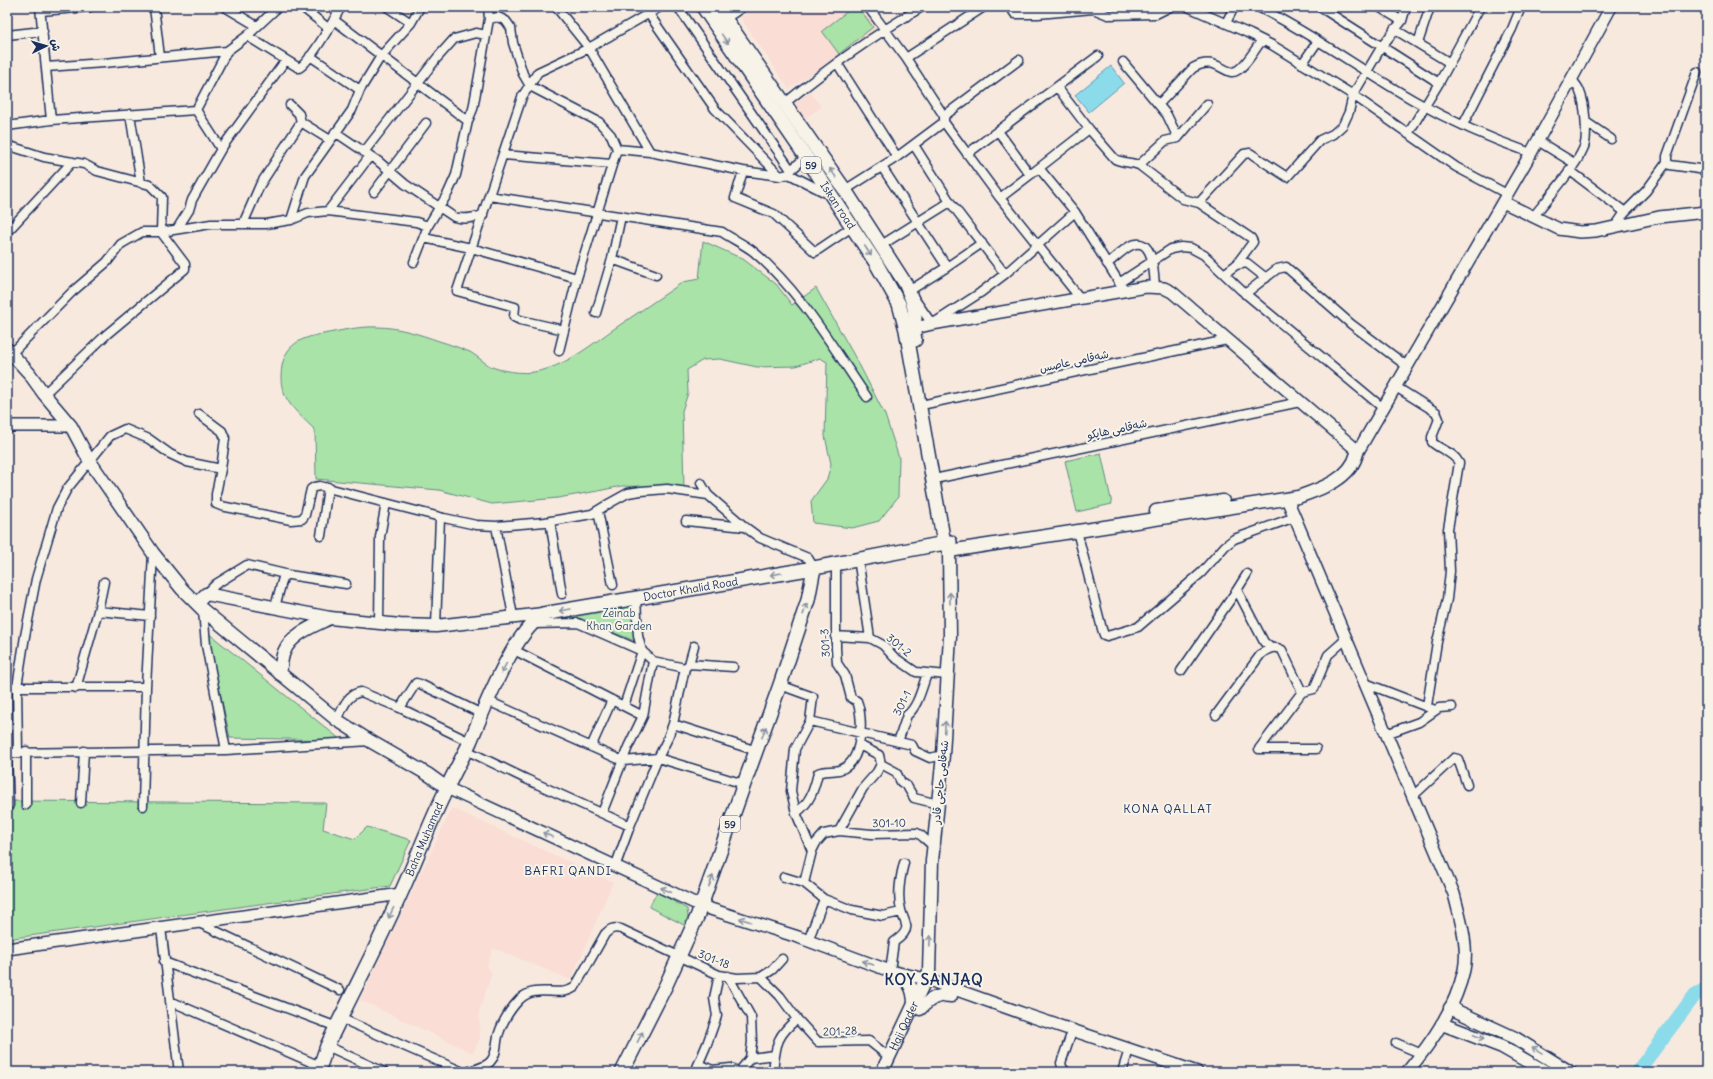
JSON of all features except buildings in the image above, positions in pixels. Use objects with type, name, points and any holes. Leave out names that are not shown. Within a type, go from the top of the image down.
[{"type":"main road","name":"Iskan road","points":[[703,7],[852,227],[896,300],[909,330]]},
{"type":"main road","name":"Iskan road","points":[[717,7],[845,190],[909,291],[914,313],[909,330]]},
{"type":"main road","points":[[896,300],[909,291]]},
{"type":"main road","name":"59","points":[[909,330],[926,404],[939,478],[948,545]]},
{"type":"main road","name":"59","points":[[909,330],[948,545]]},
{"type":"main road","points":[[9,351],[29,372],[44,394],[71,426],[89,460],[153,553],[182,589],[200,607],[337,720],[370,742],[429,775],[447,788]]},
{"type":"main road","points":[[814,570],[836,569],[859,565],[948,545],[1077,532],[1289,501],[1327,479],[1349,463],[1358,452]]},
{"type":"main road","points":[[814,570],[948,545],[1064,526],[1289,501]]},
{"type":"main road","name":"شەقامی حاجی قادر","points":[[926,979],[929,972],[933,845],[943,755],[950,636],[948,545]]},
{"type":"main road","name":"59","points":[[622,1072],[680,956],[702,906],[780,686],[808,600],[814,570]]},
{"type":"main road","name":"Doctor Khalid Road","points":[[543,614],[814,570]]},
{"type":"main road","points":[[200,607],[206,594],[330,618],[379,624],[436,626],[512,616],[543,614]]},
{"type":"main road","name":"Baha Muhamad","points":[[319,1069],[327,1046],[400,894],[447,788],[488,701],[514,650],[531,624],[543,614]]},
{"type":"main road","points":[[280,674],[284,652],[292,640],[306,630],[330,618]]},
{"type":"main road","points":[[890,971],[908,981],[917,1007],[937,996],[951,996]]},
{"type":"main road","name":"Haji Qader","points":[[891,1072],[917,1007],[926,979]]},
{"type":"main road","name":"Haji Qader","points":[[882,1072],[917,1007]]},
{"type":"main road","points":[[1450,1008],[1515,1038],[1570,1072]]},
{"type":"main road","points":[[1442,1024],[1502,1047],[1546,1072]]},
{"type":"street","points":[[51,120],[41,9],[90,7]]},
{"type":"street","points":[[154,7],[160,57]]},
{"type":"street","points":[[225,7],[257,26]]},
{"type":"street","points":[[196,110],[227,51],[247,36],[278,7]]},
{"type":"street","points":[[302,7],[328,28]]},
{"type":"street","points":[[247,36],[285,61],[299,68],[310,56],[341,7]]},
{"type":"street","points":[[387,7],[411,22]]},
{"type":"street","points":[[291,220],[305,176],[352,110],[360,90],[381,56],[411,22],[420,7]]},
{"type":"street","points":[[414,262],[428,226],[448,193],[456,175],[468,122],[473,109],[489,19],[488,7]]},
{"type":"street","points":[[556,7],[589,48],[650,152]]},
{"type":"street","points":[[564,330],[520,320],[514,317],[515,307],[457,291],[504,155],[522,97],[538,72],[589,48],[646,10],[660,7]]},
{"type":"street","points":[[678,7],[790,172],[831,195]]},
{"type":"street","points":[[725,19],[743,7]]},
{"type":"street","points":[[868,7],[886,29],[906,58],[967,154],[1000,198],[1080,298]]},
{"type":"street","points":[[785,103],[837,62],[922,7]]},
{"type":"street","points":[[906,58],[984,7]]},
{"type":"street","points":[[1010,7],[1015,14],[1093,10],[1108,15],[1156,14],[1170,7]]},
{"type":"street","points":[[1188,7],[1262,40],[1353,95],[1456,167],[1533,217],[1559,229],[1596,232],[1631,222],[1659,217],[1706,212]]},
{"type":"street","points":[[1226,23],[1234,7]]},
{"type":"street","points":[[1320,7],[1439,84]]},
{"type":"street","points":[[1379,7],[1402,21]]},
{"type":"street","points":[[1199,203],[1244,154],[1250,153],[1287,177],[1320,140],[1333,134],[1343,125],[1349,112],[1353,95],[1382,46],[1394,29],[1402,21],[1406,7]]},
{"type":"street","points":[[1418,44],[1430,7]]},
{"type":"street","points":[[1408,134],[1439,84],[1480,7]]},
{"type":"street","points":[[1463,125],[1512,29],[1521,7]]},
{"type":"street","points":[[909,330],[932,324],[1080,298],[1122,287],[1164,288],[1172,292],[1358,452],[1538,141],[1611,7]]},
{"type":"street","points":[[1261,8],[1425,106],[1463,125],[1531,153]]},
{"type":"street","points":[[646,10],[715,109],[780,176]]},
{"type":"street","points":[[489,19],[498,18],[506,20],[511,28],[513,43],[523,74],[530,86],[599,122],[611,135],[617,149],[611,164],[577,278],[559,351]]},
{"type":"street","points":[[334,20],[468,122]]},
{"type":"street","points":[[1394,29],[1450,63]]},
{"type":"street","points":[[7,35],[43,31]]},
{"type":"street","points":[[328,211],[418,83],[454,39],[476,33],[486,35]]},
{"type":"street","points":[[1159,104],[1193,68],[1200,64],[1213,63],[1231,72],[1236,72],[1242,67],[1262,40]]},
{"type":"street","points":[[1302,64],[1318,41]]},
{"type":"street","points":[[46,67],[227,51]]},
{"type":"street","points":[[310,56],[360,90]]},
{"type":"street","points":[[967,154],[1098,56]]},
{"type":"street","points":[[845,190],[914,145],[944,119],[1020,60]]},
{"type":"street","points":[[177,229],[189,210],[192,200],[221,149],[285,61]]},
{"type":"street","points":[[837,62],[897,157]]},
{"type":"street","points":[[1123,62],[1159,104],[1173,125],[1178,138]]},
{"type":"street","points":[[1614,228],[1625,212],[1646,191],[1667,162],[1666,156],[1697,72]]},
{"type":"street","points":[[1533,217],[1569,170],[1584,146],[1586,122],[1581,92],[1572,79]]},
{"type":"street","points":[[1057,87],[1089,129],[1115,159],[1121,162],[1132,162],[1139,165],[1183,200],[1199,203],[1251,238],[1253,242],[1236,265],[1224,274]]},
{"type":"street","points":[[1139,165],[1165,141],[1178,138],[1207,104]]},
{"type":"street","points":[[290,105],[299,114],[301,122],[330,140]]},
{"type":"street","points":[[7,126],[51,120],[196,110]]},
{"type":"street","points":[[196,110],[221,149]]},
{"type":"street","points":[[130,114],[141,183]]},
{"type":"street","points":[[243,224],[260,186],[301,122]]},
{"type":"street","points":[[1586,122],[1611,139]]},
{"type":"street","points":[[374,192],[426,123]]},
{"type":"street","points":[[1000,198],[1089,129]]},
{"type":"street","points":[[998,131],[1030,175]]},
{"type":"street","points":[[335,132],[454,218],[461,220],[483,215]]},
{"type":"street","points":[[1538,141],[1574,163]]},
{"type":"street","points":[[7,145],[44,157],[84,164],[97,171],[150,185],[162,197],[161,232],[186,264],[185,270],[107,334],[44,394]]},
{"type":"street","points":[[914,145],[950,202],[1005,274]]},
{"type":"street","points":[[617,149],[650,152],[742,171],[780,176],[790,172],[806,157]]},
{"type":"street","points":[[504,155],[611,164]]},
{"type":"street","points":[[7,232],[72,162]]},
{"type":"street","points":[[1667,162],[1670,165],[1706,170]]},
{"type":"street","points":[[882,167],[947,267]]},
{"type":"street","points":[[1039,168],[1074,212],[1122,287]]},
{"type":"street","points":[[1569,170],[1625,212]]},
{"type":"street","points":[[742,171],[735,198],[774,214],[815,252],[852,227]]},
{"type":"street","points":[[489,196],[722,232],[752,251],[796,294],[824,332],[867,397]]},
{"type":"street","points":[[880,246],[950,202]]},
{"type":"street","points":[[9,351],[72,292],[107,262],[121,244],[142,232],[161,232],[205,225],[266,224],[291,220],[308,213],[328,211],[416,222],[428,226]]},
{"type":"street","points":[[932,324],[980,294],[1005,274],[1074,212]]},
{"type":"street","points":[[596,314],[612,259],[621,216]]},
{"type":"street","points":[[424,238],[471,248],[577,278]]},
{"type":"street","points":[[932,324],[909,291],[982,243]]},
{"type":"street","points":[[1107,264],[1130,246],[1136,244],[1142,245],[1153,260],[1155,287]]},
{"type":"street","points":[[1122,287],[1153,260],[1171,249],[1181,247],[1191,248],[1204,255],[1245,294],[1383,408]]},
{"type":"street","points":[[612,259],[656,275]]},
{"type":"street","points":[[1236,265],[1247,263],[1266,278]]},
{"type":"street","points":[[1245,294],[1277,269],[1286,267],[1351,324],[1408,367]]},
{"type":"street","name":"شه‌قامی عاصس","points":[[926,404],[1227,340]]},
{"type":"street","points":[[1386,734],[1419,722],[1431,708],[1437,642],[1447,599],[1450,571],[1448,529],[1459,462],[1457,458],[1438,448],[1432,442],[1432,437],[1439,419],[1436,412],[1396,387]]},
{"type":"street","name":"شه‌قامی هایكو","points":[[939,478],[1300,402]]},
{"type":"street","points":[[200,414],[222,431],[225,438],[216,494],[216,504],[291,520],[302,519],[306,515],[311,489],[314,487],[328,488],[476,525],[496,526],[550,521],[592,514],[610,502],[628,494],[641,491],[667,489],[708,495]]},
{"type":"street","points":[[7,426],[71,426]]},
{"type":"street","points":[[26,805],[17,687],[36,579],[47,539],[62,496],[89,460],[110,436],[126,429],[149,439],[170,454],[187,462],[221,469]]},
{"type":"street","points":[[701,483],[708,495],[745,527],[760,538],[808,558],[814,570]]},
{"type":"street","points":[[321,536],[328,488]]},
{"type":"street","points":[[1077,532],[1102,629],[1104,635],[1107,636],[1138,627],[1201,573],[1225,546],[1289,501],[1454,894],[1461,920],[1465,946],[1464,970],[1450,1008],[1442,1024],[1422,1054],[1407,1072]]},
{"type":"street","points":[[379,624],[380,537],[386,503]]},
{"type":"street","points":[[598,511],[613,585]]},
{"type":"street","points":[[436,626],[440,517]]},
{"type":"street","points":[[550,521],[562,594]]},
{"type":"street","points":[[686,521],[745,527]]},
{"type":"street","points":[[496,526],[512,616]]},
{"type":"street","points":[[143,806],[146,687],[153,553]]},
{"type":"street","points":[[206,594],[216,584],[247,565],[284,574],[346,584]]},
{"type":"street","points":[[859,565],[870,638]]},
{"type":"street","name":"301-3","points":[[796,814],[813,795],[818,773],[827,770],[839,770],[849,765],[859,745],[861,732],[860,709],[857,701],[852,698],[845,675],[837,663],[835,636],[836,569]]},
{"type":"street","points":[[275,607],[284,574]]},
{"type":"street","points":[[1181,671],[1247,574]]},
{"type":"street","points":[[76,688],[98,611],[104,582]]},
{"type":"street","points":[[1237,590],[1264,642],[1271,648],[1282,650],[1302,692]]},
{"type":"street","points":[[624,706],[642,651],[638,636],[636,598]]},
{"type":"street","points":[[200,607],[226,750]]},
{"type":"street","points":[[98,611],[150,616]]},
{"type":"street","points":[[531,624],[578,624],[642,651],[653,661],[687,666],[733,667]]},
{"type":"street","name":"301-2","points":[[835,636],[870,638],[883,645],[901,663],[916,672],[947,675]]},
{"type":"street","points":[[1316,749],[1259,749],[1302,692],[1314,689],[1328,655],[1346,639]]},
{"type":"street","points":[[615,867],[630,826],[673,724],[687,666],[694,646]]},
{"type":"street","points":[[1216,715],[1261,654],[1271,648]]},
{"type":"street","points":[[514,650],[643,716]]},
{"type":"street","points":[[602,813],[643,716],[653,661]]},
{"type":"street","name":"301-1","points":[[898,742],[907,715],[911,712],[918,699],[927,674]]},
{"type":"street","points":[[400,708],[416,683],[482,714]]},
{"type":"street","points":[[1365,683],[1431,708],[1452,707]]},
{"type":"street","points":[[780,686],[813,697],[810,721],[795,749],[791,791],[796,814],[812,851]]},
{"type":"street","points":[[7,688],[146,687]]},
{"type":"street","points":[[337,720],[349,696],[361,692],[370,694],[400,708],[526,779],[630,826]]},
{"type":"street","points":[[591,747],[612,700]]},
{"type":"street","points":[[488,701],[623,761],[658,758],[744,784]]},
{"type":"street","points":[[810,721],[912,745],[915,751],[930,758],[943,755]]},
{"type":"street","points":[[673,724],[756,751]]},
{"type":"street","points":[[7,753],[226,750],[370,742]]},
{"type":"street","points":[[804,883],[812,851],[816,843],[824,834],[839,831],[863,788],[877,772],[881,764],[879,755],[859,745]]},
{"type":"street","points":[[81,803],[84,751]]},
{"type":"street","points":[[7,758],[9,805]]},
{"type":"street","points":[[1413,796],[1454,758],[1458,759],[1467,785]]},
{"type":"street","points":[[881,764],[896,772],[901,782],[907,786],[914,798],[938,804]]},
{"type":"street","points":[[447,788],[702,906],[808,941],[890,971],[926,979],[1043,1021],[1197,1072]]},
{"type":"street","name":"301-10","points":[[839,831],[872,834],[917,833],[921,834],[928,843],[933,845]]},
{"type":"street","points":[[890,971],[894,942],[902,937],[906,924],[901,912],[900,904],[900,877],[904,863]]},
{"type":"street","points":[[784,877],[804,883],[824,899],[852,910],[883,916],[901,912]]},
{"type":"street","points":[[7,949],[400,894]]},
{"type":"street","points":[[808,941],[824,899]]},
{"type":"street","points":[[199,923],[340,990]]},
{"type":"street","name":"301-18","points":[[467,1072],[485,1066],[493,1059],[499,1033],[506,1018],[518,1001],[525,995],[544,990],[571,991],[575,987],[605,934],[610,929],[616,927],[723,976],[737,978],[760,977]]},
{"type":"street","points":[[161,928],[164,962],[179,1072]]},
{"type":"street","points":[[760,977],[772,970],[782,959]]},
{"type":"street","points":[[164,962],[339,1022],[463,1072]]},
{"type":"street","points":[[695,1072],[716,1016],[714,998],[723,976],[739,994],[751,1016],[752,1042],[750,1058],[739,1072],[732,1068],[712,1070],[699,1064]]},
{"type":"street","name":"201-28","points":[[760,977],[780,996],[797,1019],[818,1042],[869,1041],[889,1057]]},
{"type":"street","points":[[926,979],[937,992],[1175,1072]]},
{"type":"street","points":[[170,1001],[319,1069]]},
{"type":"street","points":[[773,1072],[775,1047],[778,1039],[788,1026],[797,1019]]},
{"type":"street","points":[[1066,1072],[1061,1066],[1061,1063],[1070,1037]]},
{"type":"street","points":[[1396,1043],[1422,1054]]},
{"type":"street","points":[[327,1046],[384,1072]]},
{"type":"street","points":[[750,1058],[775,1055]]},
{"type":"street","points":[[1122,1072],[1127,1056]]},
{"type":"shaded area","points":[[755,7],[864,7],[880,26],[789,89],[740,17]]},
{"type":"shaded area","points":[[810,92],[821,107],[805,119],[794,104]]},
{"type":"shaded area","points":[[452,808],[613,882],[571,980],[493,948],[487,966],[492,973],[479,1012],[480,1038],[473,1053],[360,1000]]},
{"type":"green space","points":[[853,7],[858,7],[873,27],[839,54],[822,31]]},
{"type":"green space","points":[[703,241],[743,259],[776,284],[792,305],[816,288],[860,366],[885,415],[899,458],[898,497],[879,521],[852,528],[813,523],[811,501],[827,479],[831,464],[825,436],[827,362],[820,358],[796,366],[757,367],[720,359],[703,360],[687,370],[688,393],[682,411],[684,488],[622,486],[558,498],[492,504],[439,490],[316,479],[315,430],[292,406],[287,399],[282,385],[281,376],[284,358],[288,351],[299,341],[314,336],[350,329],[363,327],[385,327],[416,333],[470,352],[490,366],[499,369],[524,373],[545,370],[575,356],[683,282],[699,279]]},
{"type":"green space","points":[[1101,453],[1112,504],[1077,512],[1065,461]]},
{"type":"green space","name":"Zeinab Khan Garden","points":[[632,602],[635,641],[579,619],[546,619]]},
{"type":"green space","points":[[207,632],[341,740],[230,738]]},
{"type":"green space","points":[[7,801],[326,803],[323,829],[355,839],[367,827],[411,840],[390,886],[7,939]]},
{"type":"green space","points":[[657,892],[687,909],[688,917],[684,925],[649,907]]},
{"type":"water","points":[[1111,66],[1124,83],[1089,112],[1075,95]]},
{"type":"waterway","points":[[1637,1072],[1695,995],[1706,989]]},
{"type":"district","name":"KONA QALLAT","points":[[1168,808]]},
{"type":"district","name":"BAFRI QANDI","points":[[568,870]]},
{"type":"district","name":"KOY SANJAQ","points":[[934,979]]}]
